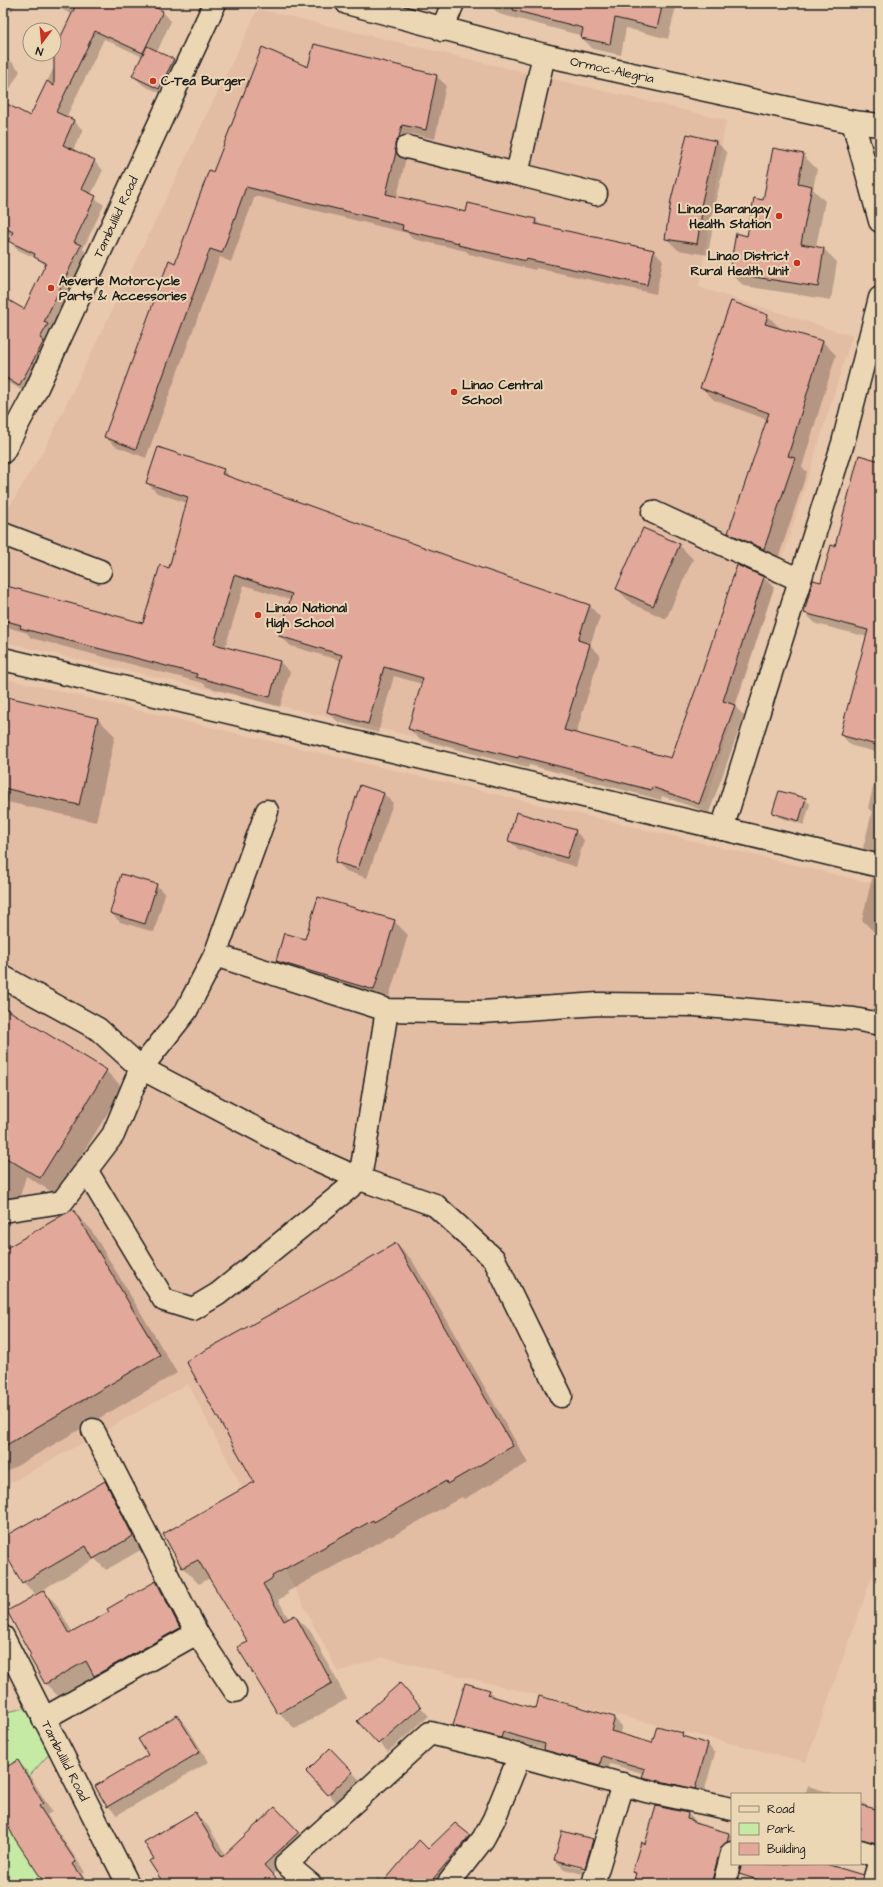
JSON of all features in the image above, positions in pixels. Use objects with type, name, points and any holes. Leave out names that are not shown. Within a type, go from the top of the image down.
[{"type":"street","name":"Tambulilid Road","points":[[3,452],[36,390],[215,3]]},
{"type":"street","name":"Ormoc-Alegria","points":[[346,3],[442,30],[544,55],[853,122],[880,125]]},
{"type":"street","points":[[442,30],[453,3]]},
{"type":"street","points":[[517,174],[544,55]]},
{"type":"street","points":[[853,122],[880,220]]},
{"type":"street","points":[[407,147],[596,194]]},
{"type":"street","points":[[722,829],[843,443],[880,298]]},
{"type":"street","points":[[653,512],[800,580]]},
{"type":"street","points":[[3,534],[100,571]]},
{"type":"street","points":[[3,659],[880,866]]},
{"type":"street","points":[[3,1211],[62,1202],[113,1135],[142,1068],[186,1011],[215,955],[267,811]]},
{"type":"street","points":[[215,955],[387,1010],[482,1012],[599,1004],[695,1005],[854,1019],[880,1024]]},
{"type":"street","points":[[3,977],[98,1029],[142,1068],[300,1152],[360,1179],[435,1205],[494,1259],[560,1396]]},
{"type":"street","points":[[86,1170],[164,1300],[193,1309],[218,1294],[360,1179],[387,1010]]},
{"type":"street","points":[[93,1430],[197,1633],[235,1691]]},
{"type":"street","points":[[43,1719],[197,1633]]},
{"type":"street","name":"Tambulilid Road","points":[[6,1652],[43,1719],[128,1884]]},
{"type":"street","points":[[310,1884],[286,1864],[430,1733],[520,1755],[646,1791],[731,1809]]},
{"type":"street","points":[[448,1884],[483,1839],[494,1819],[520,1755]]},
{"type":"street","points":[[593,1884],[623,1784]]},
{"type":"street","points":[[861,1851],[880,1859],[873,1884]]},
{"type":"street","points":[[724,1884],[731,1857]]},
{"type":"shaded area","name":"Linao Central School","points":[[258,9],[726,120],[699,287],[852,336],[706,804],[3,642],[3,517],[45,448]]},
{"type":"shaded area","points":[[3,678],[880,885],[880,1554],[806,1762],[383,1657],[338,1672],[188,1384],[3,1487]]},
{"type":"green space","points":[[29,1707],[51,1752],[3,1805],[3,1713]]},
{"type":"green space","points":[[3,1819],[48,1884],[3,1884]]},
{"type":"building","points":[[77,3],[146,3],[163,11],[143,53],[95,31],[56,112],[74,120],[63,145],[95,160],[81,189],[96,196],[74,242],[81,245],[44,322],[48,324],[40,338],[44,341],[19,386],[3,376],[3,297],[24,309],[46,263],[34,257],[35,254],[8,241],[13,232],[3,227],[3,102],[30,116],[47,81],[54,86],[54,62],[62,62],[62,34]]},
{"type":"building","points":[[514,3],[663,3],[657,28],[615,18],[610,44],[581,38],[583,28],[513,10]]},
{"type":"building","points":[[314,44],[437,75],[426,130],[402,125],[399,137],[395,144],[396,152],[386,194],[466,212],[468,203],[536,219],[535,224],[654,250],[647,285],[526,259],[526,261],[458,245],[459,243],[402,230],[403,225],[246,187],[222,253],[210,249],[136,449],[104,437],[169,260],[175,263],[209,170],[213,172],[262,47],[308,67]]},
{"type":"building","points":[[147,46],[174,59],[159,89],[132,76]]},
{"type":"building","points":[[687,134],[716,141],[701,206],[703,206],[697,244],[665,239],[671,200]]},
{"type":"building","points":[[773,148],[804,154],[798,183],[812,186],[801,244],[824,248],[818,287],[729,273],[736,233],[747,236],[754,198],[763,200]]},
{"type":"building","points":[[731,301],[768,315],[765,324],[823,341],[788,456],[795,458],[764,549],[728,533],[769,413],[700,388]]},
{"type":"building","points":[[158,447],[224,469],[222,474],[451,558],[590,605],[578,640],[590,644],[564,730],[671,758],[702,672],[737,565],[764,577],[723,701],[735,705],[699,804],[652,787],[651,790],[519,756],[518,758],[408,729],[423,678],[384,667],[368,724],[327,712],[342,655],[279,636],[292,594],[234,575],[214,644],[280,661],[270,697],[196,677],[197,674],[20,628],[21,625],[3,620],[3,585],[143,623],[160,565],[169,568],[188,497],[146,483]]},
{"type":"building","points":[[859,455],[880,461],[880,746],[840,735],[868,630],[804,613],[813,580],[821,582],[831,545],[835,546]]},
{"type":"building","points":[[643,528],[680,544],[653,606],[616,589]]},
{"type":"building","points":[[3,696],[98,718],[79,805],[3,788]]},
{"type":"building","points":[[360,785],[384,793],[358,869],[335,862]]},
{"type":"building","points":[[779,791],[806,798],[799,821],[772,813]]},
{"type":"building","points":[[516,812],[576,830],[567,858],[508,841]]},
{"type":"building","points":[[121,874],[157,884],[145,924],[110,913]]},
{"type":"building","points":[[318,897],[395,920],[374,990],[276,961],[284,933],[305,939]]},
{"type":"building","points":[[3,1007],[107,1070],[40,1178],[3,1156]]},
{"type":"building","points":[[73,1209],[160,1355],[3,1447],[3,1250]]},
{"type":"building","points":[[396,1243],[513,1446],[447,1484],[446,1481],[374,1522],[373,1520],[272,1576],[273,1578],[263,1584],[284,1621],[295,1615],[332,1683],[278,1714],[237,1647],[248,1642],[198,1560],[182,1568],[163,1534],[254,1482],[186,1361]]},
{"type":"building","points":[[105,1481],[133,1536],[93,1559],[86,1546],[22,1583],[3,1550],[3,1537],[37,1518],[38,1520]]},
{"type":"building","points":[[156,1581],[180,1628],[94,1676],[86,1661],[45,1684],[29,1656],[31,1655],[7,1611],[44,1590],[69,1634],[109,1612],[107,1609]]},
{"type":"building","points":[[400,1683],[421,1707],[378,1744],[357,1721]]},
{"type":"building","points":[[465,1683],[490,1690],[488,1695],[536,1709],[539,1696],[615,1717],[611,1731],[652,1743],[657,1726],[683,1733],[682,1736],[708,1744],[695,1789],[642,1777],[645,1769],[602,1756],[600,1765],[544,1750],[545,1744],[503,1732],[501,1738],[453,1726]]},
{"type":"building","points":[[177,1715],[200,1752],[107,1807],[95,1786],[148,1755],[138,1739]]},
{"type":"building","points":[[330,1748],[353,1772],[328,1795],[306,1772]]},
{"type":"building","points":[[18,1760],[43,1803],[39,1806],[76,1862],[73,1864],[87,1884],[45,1884],[13,1836],[3,1815],[3,1769]]},
{"type":"building","points":[[861,1805],[880,1810],[880,1844],[861,1839]]},
{"type":"building","points":[[656,1806],[688,1813],[687,1819],[694,1821],[694,1823],[729,1833],[727,1842],[720,1850],[711,1884],[633,1884],[636,1873],[632,1872],[641,1842],[645,1844]]},
{"type":"building","points":[[275,1807],[299,1832],[264,1865],[281,1884],[164,1884],[149,1861],[154,1859],[144,1842],[195,1812],[222,1857]]},
{"type":"building","points":[[455,1823],[470,1835],[429,1884],[382,1884],[419,1840],[428,1849]]},
{"type":"building","points":[[562,1831],[593,1839],[585,1868],[554,1860]]},
{"type":"building","points":[[742,1865],[829,1865],[863,1875],[861,1884],[771,1884],[739,1874]]},
{"type":"place","name":"C-Tea Burger","points":[[153,81]]},
{"type":"place","name":"Linao Barangay Health Station","points":[[779,216]]},
{"type":"place","name":"Linao District Rural Health Unit","points":[[797,263]]},
{"type":"place","name":"Aeverie Motorcycle Parts & Accessories","points":[[51,288]]},
{"type":"place","name":"Linao Central School","points":[[454,392]]},
{"type":"place","name":"Linao National High School","points":[[258,615]]}]
